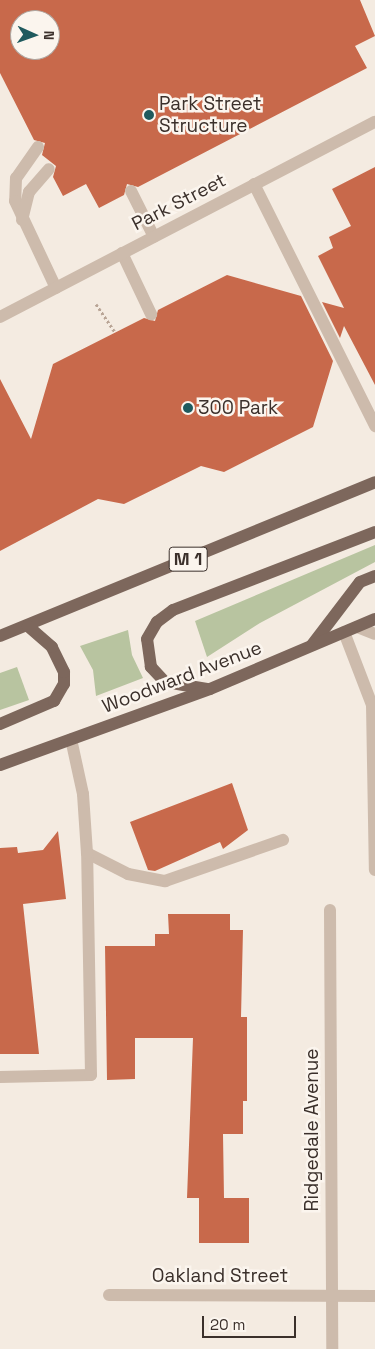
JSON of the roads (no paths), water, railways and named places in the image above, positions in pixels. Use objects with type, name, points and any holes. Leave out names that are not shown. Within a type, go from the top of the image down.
[{"type":"main road","name":"M 1","points":[[0,636],[375,482]]},
{"type":"main road","points":[[210,689],[165,682],[151,667],[147,639],[157,622],[173,610],[375,532]]},
{"type":"main road","points":[[312,645],[360,582],[375,576]]},
{"type":"main road","name":"Woodward Avenue","points":[[0,765],[210,689],[375,619]]},
{"type":"main road","points":[[0,724],[54,701],[64,684],[64,672],[52,647],[28,626]]},
{"type":"street","name":"Park Street","points":[[0,317],[375,122]]},
{"type":"street","points":[[38,147],[16,178],[15,201],[22,220],[56,288]]},
{"type":"street","points":[[22,220],[29,192],[49,169]]},
{"type":"street","points":[[254,184],[375,426]]},
{"type":"street","points":[[131,192],[154,237]]},
{"type":"street","points":[[122,253],[151,314]]},
{"type":"street","points":[[357,627],[375,634]]},
{"type":"street","points":[[344,632],[372,705],[375,870]]},
{"type":"street","points":[[0,1077],[91,1075],[87,853],[83,794],[71,739]]},
{"type":"street","points":[[87,853],[128,874],[165,881],[282,840]]},
{"type":"street","name":"Ridgedale Avenue","points":[[330,910],[332,1349]]},
{"type":"street","name":"Oakland Street","points":[[109,1295],[375,1296]]},
{"type":"place","name":"Park Street Structure","points":[[149,115]]},
{"type":"place","name":"300 Park","points":[[188,408]]}]
